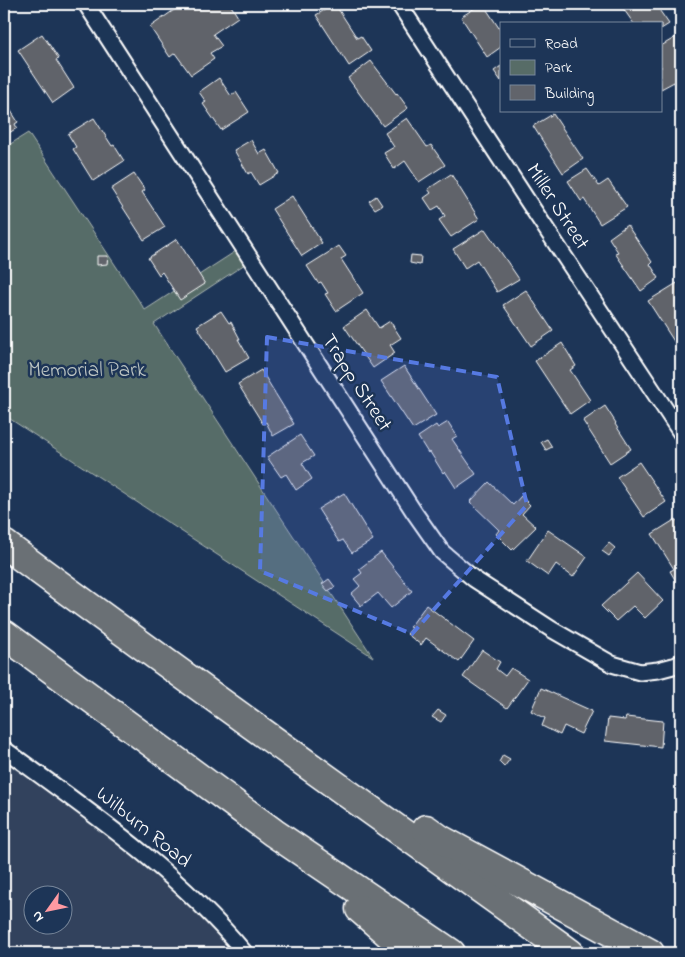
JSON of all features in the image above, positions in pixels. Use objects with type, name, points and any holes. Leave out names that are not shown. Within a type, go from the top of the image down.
[{"type":"highway","points":[[4,544],[142,647],[209,693],[570,953]]},
{"type":"highway","points":[[4,634],[274,833],[451,953]]},
{"type":"highway","points":[[142,647],[243,703],[440,839],[650,953]]},
{"type":"highway","points":[[274,833],[408,953]]},
{"type":"street","name":"Trapp Street","points":[[86,4],[408,504],[442,552],[474,579],[551,629],[612,664],[640,672],[658,670],[677,665],[681,662]]},
{"type":"street","name":"Miller Street","points":[[399,4],[526,200],[681,433]]},
{"type":"street","name":"Wilburn Road","points":[[4,749],[120,834],[171,876],[230,935],[245,953]]},
{"type":"highlighted area","points":[[267,337],[497,377],[527,505],[412,634],[260,571]]},
{"type":"shaded area","points":[[4,749],[120,834],[245,953],[4,953]]},
{"type":"green space","name":"Memorial Park","points":[[28,133],[145,310],[236,251],[245,264],[154,324],[373,657],[4,415],[4,148]]},
{"type":"building","points":[[189,4],[230,4],[238,17],[213,34],[222,46],[210,53],[214,59],[191,75],[175,53],[170,57],[150,27],[181,5],[183,8]]},
{"type":"building","points":[[335,4],[357,38],[361,36],[371,51],[349,66],[316,15]]},
{"type":"building","points":[[483,4],[500,30],[500,48],[487,57],[461,17]]},
{"type":"building","points":[[620,4],[655,4],[669,24],[662,28],[662,22],[633,22]]},
{"type":"building","points":[[42,34],[59,59],[56,60],[74,88],[53,103],[18,50]]},
{"type":"building","points":[[676,37],[681,45],[681,94],[674,82],[662,88],[662,45]]},
{"type":"building","points":[[371,61],[408,108],[383,126],[348,78]]},
{"type":"building","points":[[500,67],[500,80],[494,71]]},
{"type":"building","points":[[219,78],[231,96],[236,92],[249,112],[221,130],[203,104],[206,102],[199,92]]},
{"type":"building","points":[[6,103],[18,122],[15,124],[17,128],[4,136],[4,104]]},
{"type":"building","points":[[553,114],[583,159],[563,173],[533,126]]},
{"type":"building","points":[[94,118],[124,161],[93,181],[73,149],[76,147],[68,134]]},
{"type":"building","points":[[407,118],[427,147],[431,145],[445,165],[419,182],[405,161],[394,169],[384,153],[394,147],[385,133]]},
{"type":"building","points":[[251,140],[259,154],[266,150],[279,173],[259,185],[251,172],[248,174],[234,150]]},
{"type":"building","points":[[587,169],[599,186],[608,180],[627,207],[600,224],[584,199],[581,201],[568,181]]},
{"type":"building","points":[[134,174],[145,190],[142,192],[165,227],[144,240],[111,189]]},
{"type":"building","points":[[451,174],[479,219],[451,237],[439,220],[445,216],[439,206],[432,210],[424,198],[431,193],[428,189]]},
{"type":"building","points":[[292,196],[322,243],[302,256],[272,209]]},
{"type":"building","points":[[376,196],[382,205],[375,209],[369,201]]},
{"type":"building","points":[[627,225],[652,262],[650,264],[659,278],[641,291],[615,253],[618,252],[609,238]]},
{"type":"building","points":[[485,229],[519,279],[497,292],[477,260],[465,268],[453,249]]},
{"type":"building","points":[[177,239],[205,284],[180,300],[162,272],[159,275],[148,258]]},
{"type":"building","points":[[339,246],[346,256],[341,259],[363,293],[336,311],[325,294],[328,293],[321,282],[318,283],[307,266]]},
{"type":"building","points":[[411,255],[421,256],[420,265],[410,263]]},
{"type":"building","points":[[97,256],[108,256],[107,264],[97,265]]},
{"type":"building","points":[[677,283],[681,290],[681,343],[677,346],[648,301]]},
{"type":"building","points":[[526,290],[553,331],[531,346],[503,305]]},
{"type":"building","points":[[367,310],[379,328],[390,321],[401,338],[390,345],[395,353],[373,368],[344,326]]},
{"type":"building","points":[[221,311],[229,323],[231,322],[249,358],[225,372],[197,326]]},
{"type":"building","points":[[562,343],[576,366],[570,370],[590,400],[570,414],[535,361]]},
{"type":"building","points":[[404,366],[436,415],[413,429],[381,381]]},
{"type":"building","points":[[261,370],[294,424],[273,436],[266,422],[263,424],[238,384]]},
{"type":"building","points":[[605,406],[631,449],[610,463],[583,421]]},
{"type":"building","points":[[448,422],[457,436],[452,439],[476,474],[456,488],[445,471],[443,473],[430,452],[428,453],[418,437],[436,425],[438,428]]},
{"type":"building","points":[[300,435],[314,456],[302,463],[312,479],[296,490],[286,474],[281,477],[267,457]]},
{"type":"building","points":[[547,439],[552,447],[546,450],[541,442]]},
{"type":"building","points":[[639,462],[666,502],[644,517],[617,477]]},
{"type":"building","points":[[489,482],[513,505],[521,496],[530,505],[522,514],[536,527],[512,550],[496,534],[499,530],[470,502]]},
{"type":"building","points":[[344,493],[373,540],[352,553],[343,540],[339,542],[318,509]]},
{"type":"building","points":[[676,519],[681,526],[680,588],[670,571],[674,569],[652,534]]},
{"type":"building","points":[[548,530],[587,557],[573,577],[556,564],[548,576],[527,561]]},
{"type":"building","points":[[609,543],[615,548],[609,556],[602,551]]},
{"type":"building","points":[[381,552],[412,591],[391,608],[378,593],[361,606],[351,594],[360,586],[354,579],[362,573],[359,569]]},
{"type":"building","points":[[637,573],[663,601],[645,618],[633,606],[616,621],[601,606]]},
{"type":"building","points":[[329,579],[335,587],[328,591],[322,584]]},
{"type":"building","points":[[426,605],[474,641],[459,662],[426,638],[421,645],[407,634]]},
{"type":"building","points":[[482,650],[500,662],[496,669],[505,676],[511,668],[528,679],[507,708],[463,677]]},
{"type":"building","points":[[541,688],[592,711],[581,734],[564,726],[560,735],[542,726],[545,718],[531,711]]},
{"type":"building","points":[[438,710],[446,715],[441,722],[432,717]]},
{"type":"building","points":[[626,717],[663,721],[661,747],[605,741],[608,718],[625,720]]},
{"type":"building","points":[[503,755],[510,759],[504,767],[499,762]]}]
